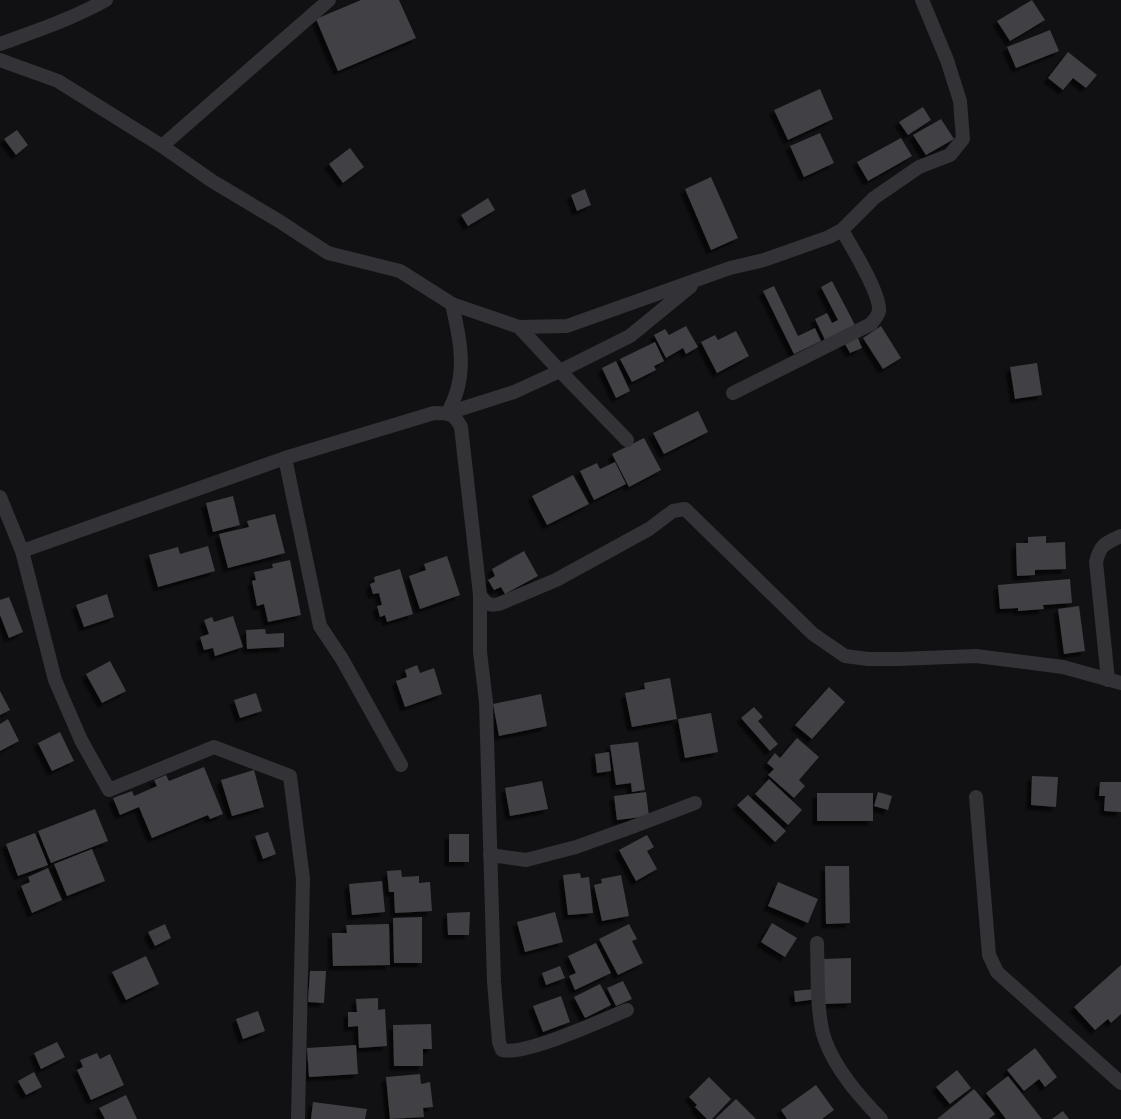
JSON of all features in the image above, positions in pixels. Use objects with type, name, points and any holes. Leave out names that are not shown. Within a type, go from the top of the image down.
[{"type":"street","points":[[0,44],[53,25],[106,0]]},
{"type":"street","points":[[162,146],[329,0]]},
{"type":"street","points":[[0,60],[58,81],[162,146],[212,181],[328,253],[400,270],[452,304],[519,327],[567,326],[699,278],[793,250],[829,237],[842,230],[874,198],[919,167],[950,155],[963,139],[960,101],[947,60],[922,0]]},
{"type":"street","points":[[733,393],[871,324],[879,313],[879,305],[873,288],[842,230]]},
{"type":"street","points":[[22,550],[285,458],[434,413],[448,413],[514,392],[560,372],[630,336],[699,278]]},
{"type":"street","points":[[448,413],[458,386],[462,361],[460,337],[452,304]]},
{"type":"street","points":[[519,327],[627,440]]},
{"type":"street","points":[[448,413],[457,418],[461,427],[480,595],[480,652],[486,702],[489,768],[494,982],[499,1042],[502,1050],[508,1051],[534,1046],[627,1010]]},
{"type":"street","points":[[285,458],[320,626],[342,660],[401,766]]},
{"type":"street","points":[[0,497],[22,550],[55,680],[81,740],[109,790],[214,747],[290,776],[303,879],[298,1119]]},
{"type":"street","points":[[480,595],[491,606],[500,604],[556,580],[649,529],[674,511],[685,509],[813,634],[845,656],[868,659],[976,656],[1063,666],[1114,682],[1096,562],[1099,550],[1106,543],[1121,536]]},
{"type":"street","points":[[976,797],[988,955],[997,972],[1121,1083]]},
{"type":"street","points":[[490,855],[526,860],[585,844],[695,803]]},
{"type":"street","points":[[817,943],[819,1004],[824,1039],[837,1066],[880,1119]]},
{"type":"building","points":[[361,0],[399,0],[416,38],[338,71],[316,19]]},
{"type":"building","points":[[1032,0],[1045,20],[1010,41],[997,21]]},
{"type":"building","points":[[1050,30],[1059,51],[1016,68],[1007,47]]},
{"type":"building","points":[[1068,52],[1097,75],[1086,88],[1073,78],[1063,90],[1048,78]]},
{"type":"building","points":[[820,89],[833,119],[788,140],[774,110]]},
{"type":"building","points":[[923,107],[931,120],[908,135],[899,122]]},
{"type":"building","points":[[941,119],[954,139],[926,155],[913,135]]},
{"type":"building","points":[[17,130],[28,145],[16,155],[4,139]]},
{"type":"building","points":[[820,133],[834,163],[804,177],[790,146]]},
{"type":"building","points":[[901,138],[912,156],[868,181],[857,162]]},
{"type":"building","points":[[350,148],[364,167],[343,183],[329,164]]},
{"type":"building","points":[[711,177],[738,238],[711,250],[685,189]]},
{"type":"building","points":[[585,189],[591,205],[577,211],[571,195]]},
{"type":"building","points":[[488,198],[495,210],[468,226],[461,215]]},
{"type":"building","points":[[832,281],[855,325],[825,340],[815,319],[827,313],[832,323],[838,320],[821,287]]},
{"type":"building","points":[[774,286],[798,336],[815,328],[821,341],[794,354],[763,291]]},
{"type":"building","points":[[686,326],[698,347],[686,354],[683,348],[666,358],[654,335],[665,329],[669,335]]},
{"type":"building","points":[[881,326],[901,358],[883,369],[863,338]]},
{"type":"building","points":[[736,331],[749,356],[717,373],[701,342],[715,335],[718,340]]},
{"type":"building","points":[[857,336],[862,348],[850,353],[844,342]]},
{"type":"building","points":[[655,342],[664,361],[654,366],[656,370],[632,382],[620,359]]},
{"type":"building","points":[[616,361],[630,391],[616,398],[602,368]]},
{"type":"building","points":[[1037,363],[1042,395],[1015,399],[1010,367]]},
{"type":"building","points":[[698,411],[708,432],[664,454],[653,433]]},
{"type":"building","points":[[644,438],[661,470],[629,487],[612,454]]},
{"type":"building","points":[[615,462],[626,484],[594,500],[580,471],[597,463],[600,469]]},
{"type":"building","points":[[573,475],[589,504],[547,525],[532,496]]},
{"type":"building","points":[[233,496],[240,525],[213,532],[206,503]]},
{"type":"building","points":[[275,514],[285,553],[228,568],[219,534],[249,527],[247,521]]},
{"type":"building","points":[[1046,536],[1046,543],[1065,542],[1066,569],[1035,570],[1035,575],[1017,576],[1016,543],[1028,543],[1028,537]]},
{"type":"building","points":[[208,546],[215,571],[158,587],[149,555],[178,547],[180,554]]},
{"type":"building","points":[[524,551],[538,576],[505,594],[501,587],[494,590],[488,580],[495,576],[492,569]]},
{"type":"building","points":[[447,556],[460,595],[420,609],[409,576],[426,570],[424,564]]},
{"type":"building","points":[[290,560],[301,615],[268,622],[264,604],[257,606],[252,581],[256,580],[254,572],[273,568],[272,564]]},
{"type":"building","points":[[400,569],[413,614],[387,622],[385,615],[380,617],[377,606],[382,605],[379,593],[373,594],[370,584],[375,582],[374,577]]},
{"type":"building","points":[[1070,579],[1072,603],[1043,605],[1044,609],[1018,611],[1018,608],[1000,609],[998,585]]},
{"type":"building","points":[[107,594],[114,617],[84,627],[76,605]]},
{"type":"building","points":[[9,597],[23,632],[9,638],[0,615],[0,600]]},
{"type":"building","points":[[1079,606],[1085,651],[1064,654],[1058,609]]},
{"type":"building","points":[[233,616],[243,647],[215,656],[213,648],[204,650],[200,637],[209,634],[204,620],[212,617],[214,622]]},
{"type":"building","points":[[265,629],[266,634],[284,633],[284,647],[247,649],[246,630]]},
{"type":"building","points":[[110,661],[126,691],[102,703],[86,674]]},
{"type":"building","points":[[417,665],[420,673],[434,668],[442,694],[405,707],[396,681],[407,677],[405,670]]},
{"type":"building","points":[[670,678],[677,719],[632,727],[625,693],[645,689],[644,683]]},
{"type":"building","points":[[829,687],[845,702],[812,739],[795,725]]},
{"type":"building","points":[[0,691],[10,710],[0,715]]},
{"type":"building","points":[[256,693],[262,711],[240,718],[234,700]]},
{"type":"building","points":[[541,694],[547,726],[499,736],[493,704]]},
{"type":"building","points":[[754,707],[763,717],[758,721],[778,744],[770,751],[741,718]]},
{"type":"building","points":[[711,713],[718,752],[685,758],[678,719]]},
{"type":"building","points":[[8,719],[19,741],[0,751],[0,724]]},
{"type":"building","points":[[60,732],[74,761],[52,771],[38,743]]},
{"type":"building","points":[[797,738],[819,757],[799,780],[805,786],[794,798],[768,775],[774,769],[767,763],[775,753],[780,758]]},
{"type":"building","points":[[638,742],[645,790],[632,792],[631,783],[616,785],[610,745]]},
{"type":"building","points":[[609,752],[611,771],[597,773],[595,754]]},
{"type":"building","points":[[204,767],[223,814],[210,819],[208,815],[152,838],[139,807],[120,815],[113,798],[132,791],[134,796],[157,786],[154,780],[166,775],[169,781]]},
{"type":"building","points":[[254,770],[264,807],[232,816],[221,780]]},
{"type":"building","points":[[1032,776],[1058,777],[1056,807],[1031,805]]},
{"type":"building","points":[[769,779],[802,810],[788,825],[755,794]]},
{"type":"building","points":[[542,781],[548,809],[510,816],[505,788]]},
{"type":"building","points":[[1100,782],[1121,782],[1121,812],[1104,811],[1105,796],[1099,796]]},
{"type":"building","points":[[646,792],[649,816],[617,820],[614,796]]},
{"type":"building","points":[[878,792],[892,796],[888,810],[874,806]]},
{"type":"building","points":[[817,793],[873,793],[873,821],[817,821]]},
{"type":"building","points":[[748,795],[786,831],[775,842],[737,805]]},
{"type":"building","points":[[95,809],[108,841],[51,863],[38,831]]},
{"type":"building","points":[[268,832],[276,854],[263,859],[255,836]]},
{"type":"building","points":[[35,833],[48,865],[18,876],[6,844]]},
{"type":"building","points":[[449,834],[469,834],[469,862],[449,862]]},
{"type":"building","points":[[647,835],[654,847],[647,851],[657,869],[636,881],[619,850]]},
{"type":"building","points":[[92,849],[105,881],[67,896],[54,864]]},
{"type":"building","points":[[825,866],[849,866],[850,923],[826,924]]},
{"type":"building","points":[[48,868],[62,900],[32,913],[21,886],[30,882],[28,877]]},
{"type":"building","points":[[401,870],[402,877],[419,876],[419,883],[430,882],[432,911],[395,913],[394,892],[389,892],[387,871]]},
{"type":"building","points":[[580,873],[581,878],[589,877],[593,913],[568,915],[563,875]]},
{"type":"building","points":[[621,875],[629,916],[602,921],[594,885],[602,883],[601,879]]},
{"type":"building","points":[[382,881],[385,912],[352,915],[349,884]]},
{"type":"building","points":[[778,882],[818,899],[808,923],[768,906]]},
{"type":"building","points":[[470,912],[469,935],[448,935],[447,913]]},
{"type":"building","points":[[555,912],[563,942],[525,952],[517,922]]},
{"type":"building","points":[[422,917],[422,963],[394,963],[393,918]]},
{"type":"building","points":[[772,923],[797,938],[785,957],[761,942]]},
{"type":"building","points":[[165,924],[171,938],[155,946],[148,932]]},
{"type":"building","points":[[389,924],[390,965],[333,966],[332,933],[347,933],[346,925]]},
{"type":"building","points":[[629,924],[637,939],[632,941],[643,963],[618,975],[599,939]]},
{"type":"building","points":[[596,943],[611,973],[575,990],[569,976],[576,973],[568,956]]},
{"type":"building","points":[[146,956],[159,984],[126,1000],[112,972]]},
{"type":"building","points":[[851,958],[851,1003],[824,1004],[823,959]]},
{"type":"building","points":[[1121,965],[1121,1014],[1111,1023],[1108,1019],[1095,1030],[1074,1007]]},
{"type":"building","points":[[560,966],[565,978],[546,985],[542,973]]},
{"type":"building","points":[[310,971],[326,971],[324,1003],[308,1002]]},
{"type":"building","points":[[623,981],[632,999],[616,1006],[607,988]]},
{"type":"building","points":[[600,984],[611,1005],[585,1018],[574,997]]},
{"type":"building","points":[[815,989],[817,999],[795,1002],[794,991]]},
{"type":"building","points":[[561,996],[570,1022],[543,1032],[533,1006]]},
{"type":"building","points":[[378,998],[378,1010],[385,1009],[387,1046],[359,1048],[358,1026],[348,1027],[348,1012],[357,1012],[356,999]]},
{"type":"building","points":[[258,1011],[265,1031],[243,1039],[236,1019]]},
{"type":"building","points":[[431,1024],[432,1049],[423,1049],[423,1066],[394,1066],[393,1025]]},
{"type":"building","points":[[57,1042],[65,1057],[41,1069],[34,1053]]},
{"type":"building","points":[[356,1045],[358,1074],[309,1077],[307,1048]]},
{"type":"building","points":[[1035,1048],[1057,1077],[1045,1087],[1039,1079],[1024,1091],[1007,1070]]},
{"type":"building","points":[[97,1053],[100,1059],[110,1054],[124,1085],[91,1100],[77,1070],[83,1067],[80,1060]]},
{"type":"building","points":[[957,1070],[971,1088],[950,1104],[936,1087]]},
{"type":"building","points":[[34,1072],[42,1087],[26,1095],[18,1081]]},
{"type":"building","points":[[420,1074],[421,1084],[430,1082],[433,1107],[423,1108],[424,1117],[390,1119],[386,1077]]},
{"type":"building","points":[[1008,1076],[1042,1119],[1006,1119],[986,1093]]},
{"type":"building","points":[[709,1077],[731,1099],[712,1119],[707,1119],[695,1107],[697,1105],[689,1097]]},
{"type":"building","points":[[816,1085],[834,1110],[822,1119],[787,1119],[781,1110]]},
{"type":"building","points":[[974,1089],[995,1114],[989,1119],[937,1119]]},
{"type":"building","points":[[126,1095],[137,1119],[105,1119],[99,1108]]},
{"type":"building","points":[[736,1099],[756,1119],[715,1119]]},
{"type":"building","points":[[313,1102],[367,1109],[365,1119],[311,1119]]},
{"type":"building","points":[[1063,1111],[1069,1119],[1052,1119]]}]
